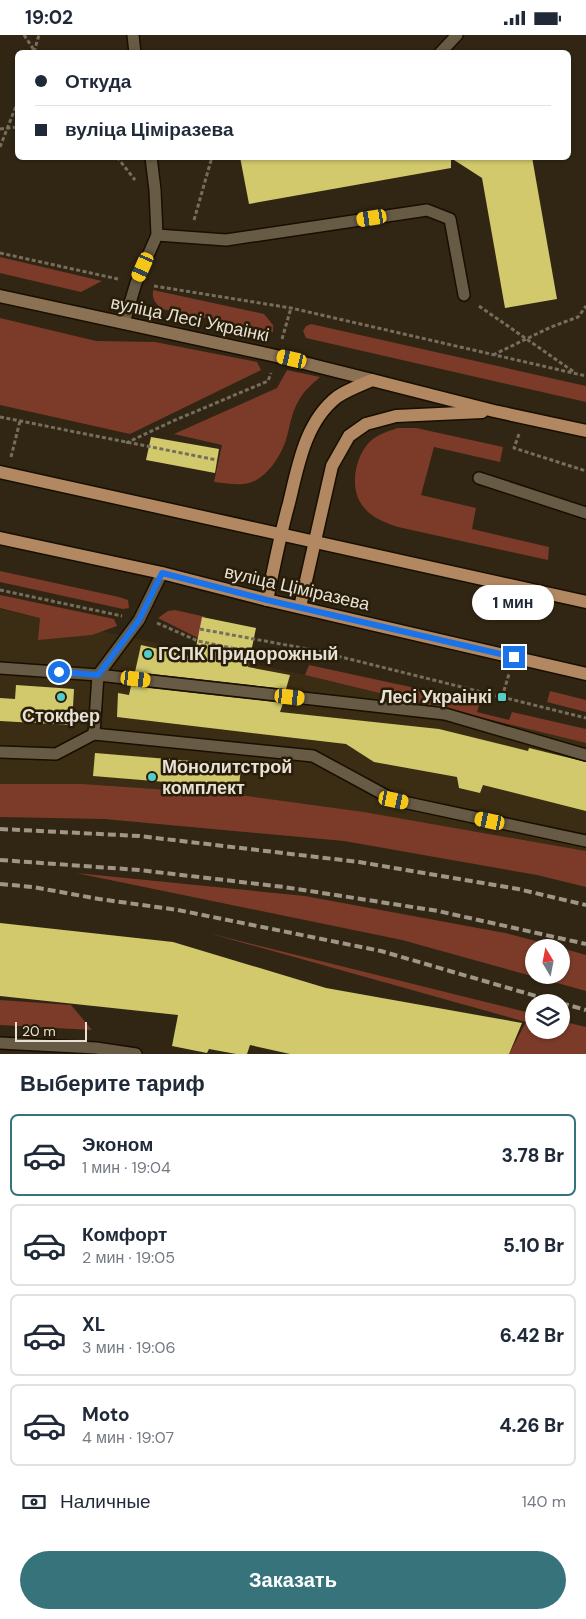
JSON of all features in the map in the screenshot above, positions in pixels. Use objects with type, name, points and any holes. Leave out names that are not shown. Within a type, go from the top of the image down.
[{"type":"main road","points":[[267,600],[299,461],[308,436],[320,415],[338,397],[372,379],[494,411],[586,431]]},
{"type":"main road","points":[[300,607],[332,466],[349,436],[366,424],[396,416],[494,411]]},
{"type":"main road","points":[[4,473],[586,602]]},
{"type":"main road","name":"вуліца Ціміразева","points":[[0,538],[162,573],[267,600],[586,674]]},
{"type":"street","name":"вуліца Лесі Украінкі","points":[[0,297],[276,356],[372,379]]},
{"type":"lane","points":[[133,35],[135,50]]},
{"type":"lane","points":[[443,50],[457,35]]},
{"type":"lane","points":[[124,323],[136,283],[157,235],[151,160]]},
{"type":"lane","points":[[157,235],[226,240],[427,210],[450,219],[464,295]]},
{"type":"lane","points":[[479,478],[586,513]]},
{"type":"lane","points":[[94,734],[98,675],[139,620],[162,573]]},
{"type":"lane","points":[[0,668],[98,675],[445,714],[586,755]]},
{"type":"lane","points":[[0,752],[56,754],[94,734],[313,757],[394,800],[586,841]]},
{"type":"lane","points":[[0,1043],[96,1048],[136,1054]]},
{"type":"path","points":[[24,35],[34,50]]},
{"type":"path","points":[[35,50],[39,35]]},
{"type":"path","points":[[0,147],[15,109]]},
{"type":"path","points":[[0,129],[15,127]]},
{"type":"path","points":[[189,237],[211,160]]},
{"type":"path","points":[[0,253],[136,283],[291,308],[586,376]]},
{"type":"path","points":[[464,295],[576,374]]},
{"type":"path","points":[[492,355],[578,317],[586,306]]},
{"type":"path","points":[[126,443],[268,381],[291,308]]},
{"type":"path","points":[[0,417],[217,460]]},
{"type":"path","points":[[4,473],[20,421]]},
{"type":"path","points":[[514,448],[586,471]]},
{"type":"path","points":[[0,590],[139,620],[162,623],[198,641],[278,658],[309,649]]},
{"type":"path","points":[[200,629],[309,649],[586,718]]},
{"type":"shaded area","points":[[0,257],[102,281],[81,292],[0,273]]},
{"type":"shaded area","points":[[153,290],[264,314],[273,325],[273,332],[162,309],[154,301]]},
{"type":"shaded area","points":[[0,318],[96,341],[155,342],[257,362],[261,370],[130,434],[0,405]]},
{"type":"shaded area","points":[[311,324],[586,386],[586,402],[306,338],[303,331],[306,326]]},
{"type":"shaded area","points":[[287,370],[320,377],[306,391],[296,405],[286,440],[276,460],[262,477],[249,483],[214,482],[222,445],[174,434],[277,388]]},
{"type":"shaded area","points":[[398,428],[416,428],[503,447],[500,462],[434,447],[421,495],[476,508],[472,529],[549,547],[548,560],[398,527],[382,521],[368,512],[360,502],[355,486],[356,468],[359,459],[367,444],[373,439]]},
{"type":"shaded area","points":[[0,571],[119,597],[128,600],[129,608],[123,609],[0,582]]},
{"type":"shaded area","points":[[0,595],[114,619],[117,626],[92,635],[38,640],[40,618],[0,608]]},
{"type":"shaded area","points":[[0,609],[305,675],[586,743],[586,851],[364,812],[240,795],[83,784],[0,784]]},
{"type":"shaded area","points":[[175,610],[206,617],[202,618],[198,638],[158,618],[168,611]]},
{"type":"shaded area","points":[[309,665],[480,702],[477,712],[509,720],[512,712],[586,729],[586,743],[305,675]]},
{"type":"shaded area","points":[[550,691],[586,700],[586,712],[547,702]]},
{"type":"shaded area","points":[[0,784],[83,784],[240,795],[364,812],[586,851],[586,887],[537,875],[344,841],[104,819],[0,817]]},
{"type":"shaded area","points":[[76,873],[305,896],[505,933],[528,939],[525,939],[525,974],[402,940]]},
{"type":"shaded area","points":[[208,933],[525,1012],[525,1022]]},
{"type":"shaded area","points":[[570,951],[586,955],[586,991],[561,984],[570,984]]},
{"type":"shaded area","points":[[0,1000],[71,1005],[92,1030],[0,1025]]},
{"type":"shaded area","points":[[570,1023],[586,1027],[586,1054],[509,1054],[525,1024],[525,1039],[570,1039]]},
{"type":"building","points":[[241,160],[451,160],[451,168],[249,204]]},
{"type":"building","points":[[454,160],[533,160],[557,299],[505,308],[482,178]]},
{"type":"building","points":[[151,437],[219,449],[215,473],[146,460]]},
{"type":"building","points":[[202,617],[256,628],[248,667],[290,675],[286,689],[135,672],[141,645],[194,657]]},
{"type":"building","points":[[16,685],[74,689],[72,725],[0,721],[0,698],[15,699]]},
{"type":"building","points":[[131,686],[283,703],[280,712],[439,729],[528,751],[529,748],[586,762],[586,811],[483,785],[480,793],[459,788],[457,777],[374,762],[346,744],[117,717],[118,693],[129,695]]},
{"type":"building","points":[[95,753],[241,765],[239,788],[93,776]]},
{"type":"building","points":[[0,923],[173,942],[326,988],[522,1023],[509,1054],[290,1054],[250,1045],[247,1054],[209,1049],[207,1053],[172,1046],[178,1015],[0,996]]},
{"type":"railway","points":[[0,829],[139,836],[359,862],[518,889],[586,905]]},
{"type":"railway","points":[[0,860],[139,870],[284,887],[438,911],[586,944]]},
{"type":"railway","points":[[0,884],[33,887],[99,899],[178,910],[381,951],[529,994]]},
{"type":"railway","points":[[570,1006],[586,1010]]},
{"type":"place","name":"ГСПК Придорожный","points":[[148,654]]},
{"type":"place","name":"Стокфер","points":[[61,697]]},
{"type":"place","name":"Лесі Украінкі","points":[[502,697]]},
{"type":"place","name":"Монолитстрой комплект","points":[[152,777]]},
{"type":"route","points":[[59,672],[98,675],[139,620],[162,573],[267,600],[514,657]]}]
